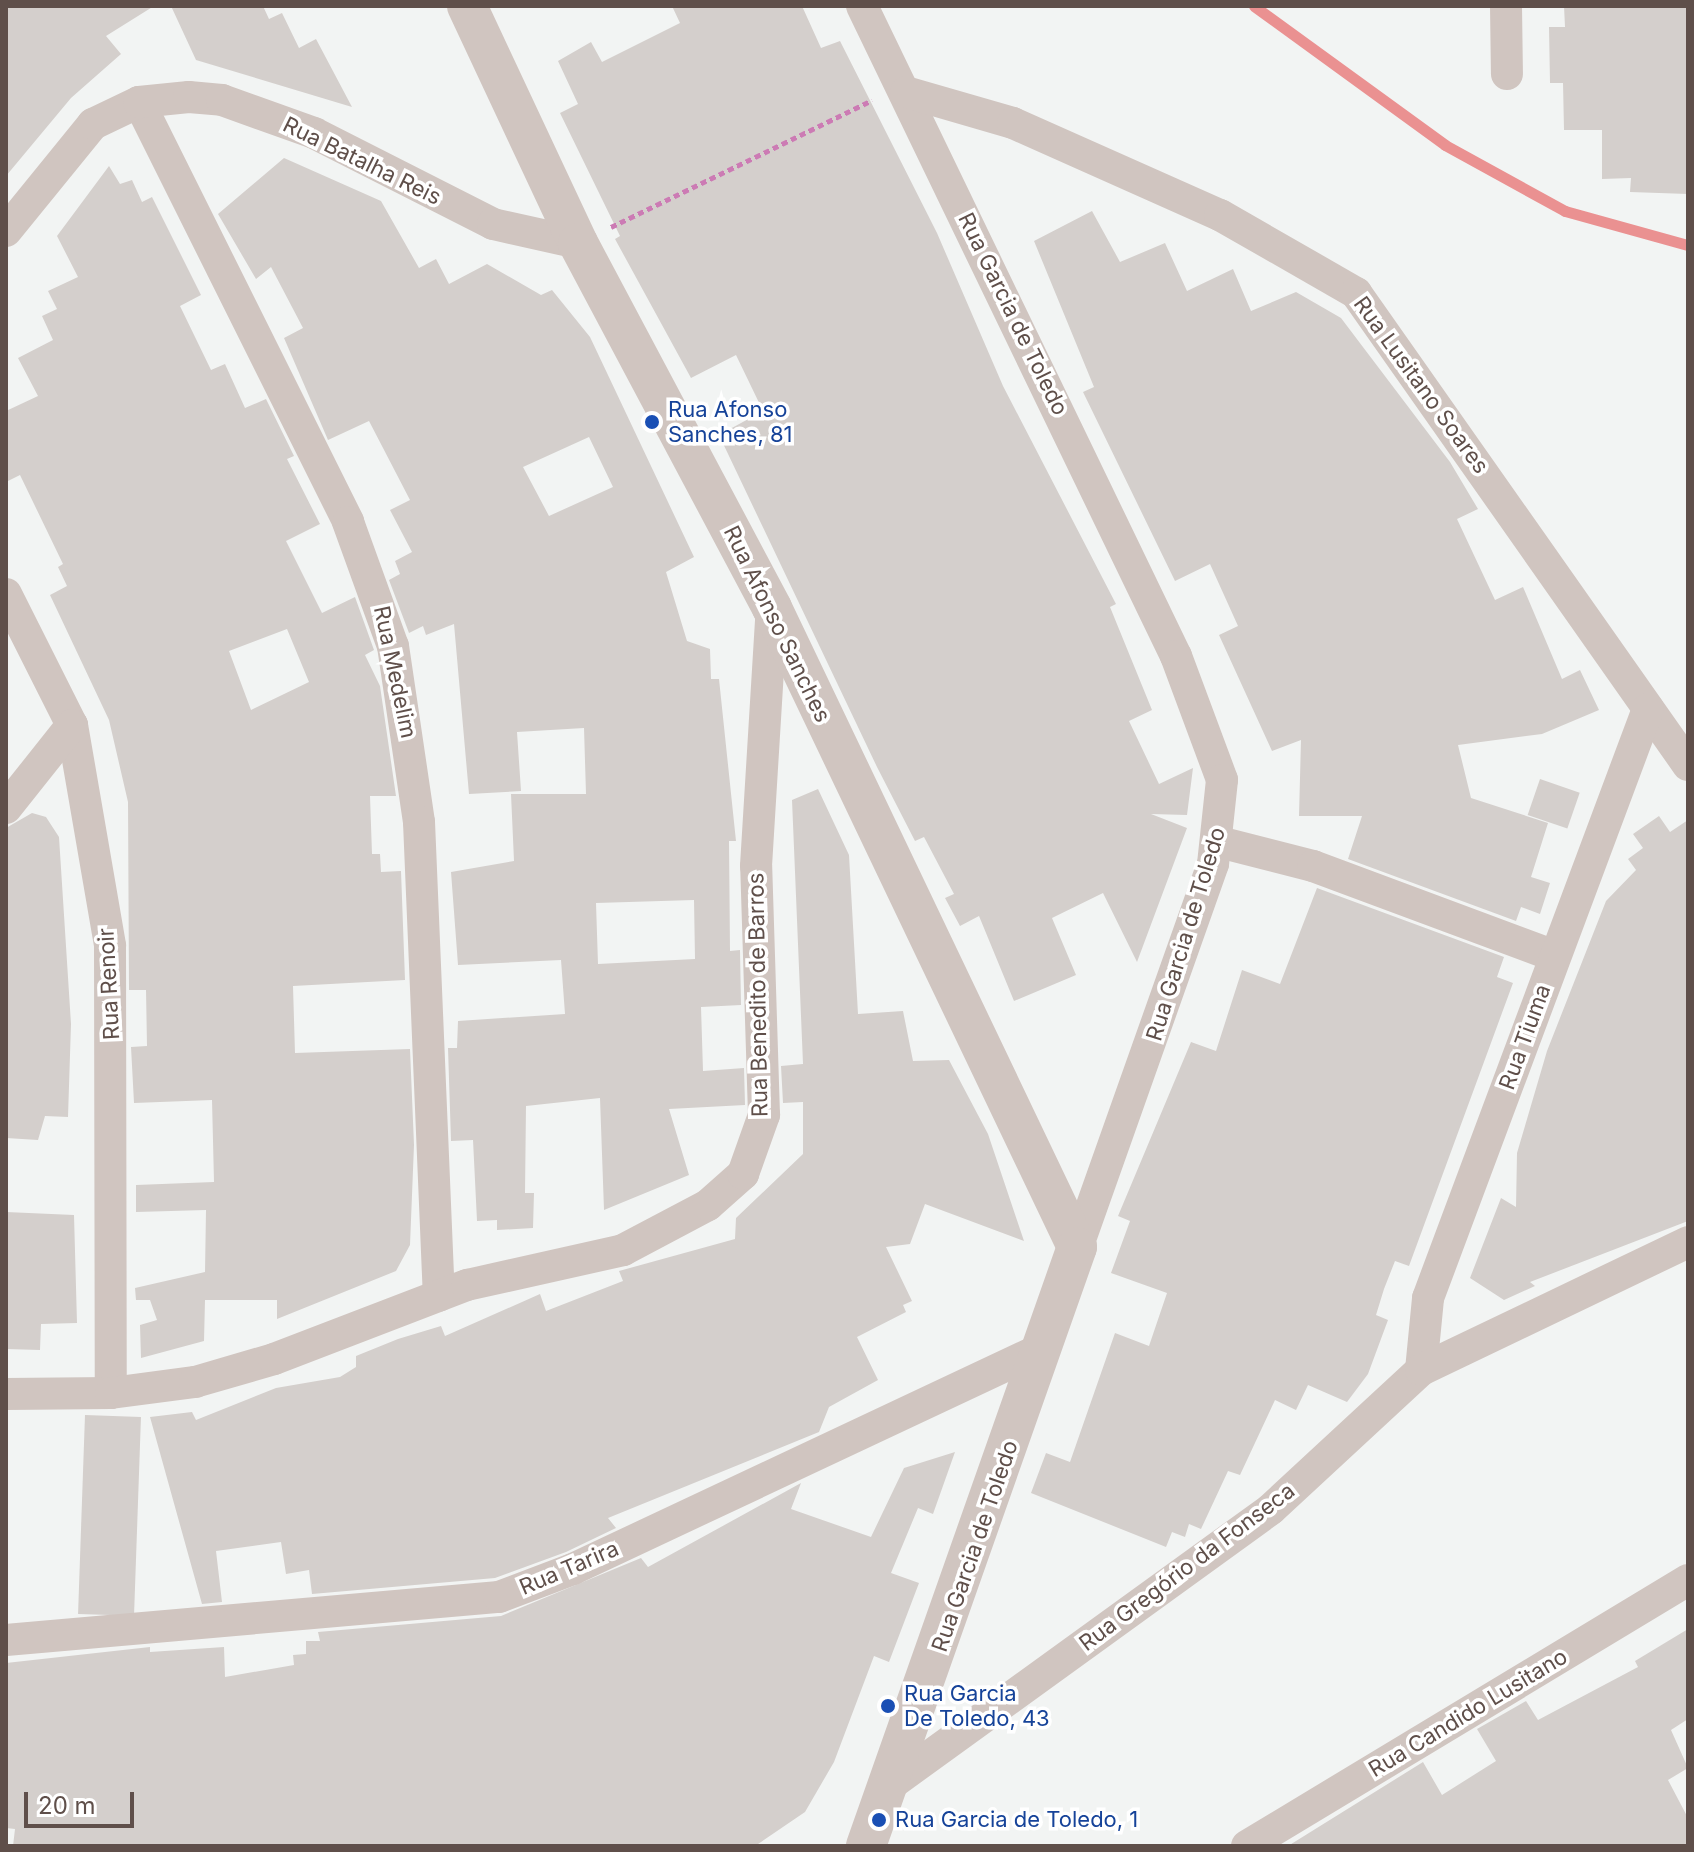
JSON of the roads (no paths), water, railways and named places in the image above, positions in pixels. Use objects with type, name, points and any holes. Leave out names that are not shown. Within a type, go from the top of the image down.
[{"type":"street","name":"Rua Afonso Sanches","points":[[467,6],[578,243],[772,608],[1077,1247]]},
{"type":"street","name":"Rua Garcia de Toledo","points":[[861,1842],[894,1782],[1219,842],[1222,780],[1176,656],[862,6]]},
{"type":"street","points":[[1506,6],[1507,74]]},
{"type":"street","name":"Rua Lusitano Soares","points":[[906,92],[1013,123],[1192,203],[1356,293],[1688,765]]},
{"type":"street","name":"Rua Batalha Reis","points":[[6,231],[93,124],[139,102],[222,100],[314,133],[493,224],[578,243]]},
{"type":"street","name":"Rua Medelim","points":[[139,102],[348,522],[393,646],[419,822],[439,1296]]},
{"type":"street","name":"Rua Renoir","points":[[6,594],[72,725],[110,946],[111,1393]]},
{"type":"street","name":"Rua Benedito de Barros","points":[[6,1394],[111,1393],[195,1382],[274,1359],[439,1296],[623,1250],[708,1205],[743,1174],[764,1115],[757,822],[772,608]]},
{"type":"street","name":"Rua Tiuma","points":[[1421,1370],[1428,1298],[1648,709]]},
{"type":"street","points":[[6,808],[72,725]]},
{"type":"street","points":[[1219,842],[1313,866],[1555,956]]},
{"type":"street","name":"Rua Gregório da Fonseca","points":[[894,1782],[1271,1509],[1421,1370],[1688,1242]]},
{"type":"street","name":"Rua Tarira","points":[[6,1640],[499,1597],[573,1569],[1043,1348]]},
{"type":"street","name":"Rua Candido Lusitano","points":[[1247,1846],[1688,1580]]},
{"type":"waterway","points":[[1254,6],[1445,145],[1565,211],[1688,245]]},
{"type":"place","name":"Rua Afonso Sanches, 81","points":[[652,422]]},
{"type":"place","name":"Rua Garcia De Toledo, 43","points":[[888,1706]]},
{"type":"place","name":"Rua Garcia de Toledo, 1","points":[[879,1820]]}]
